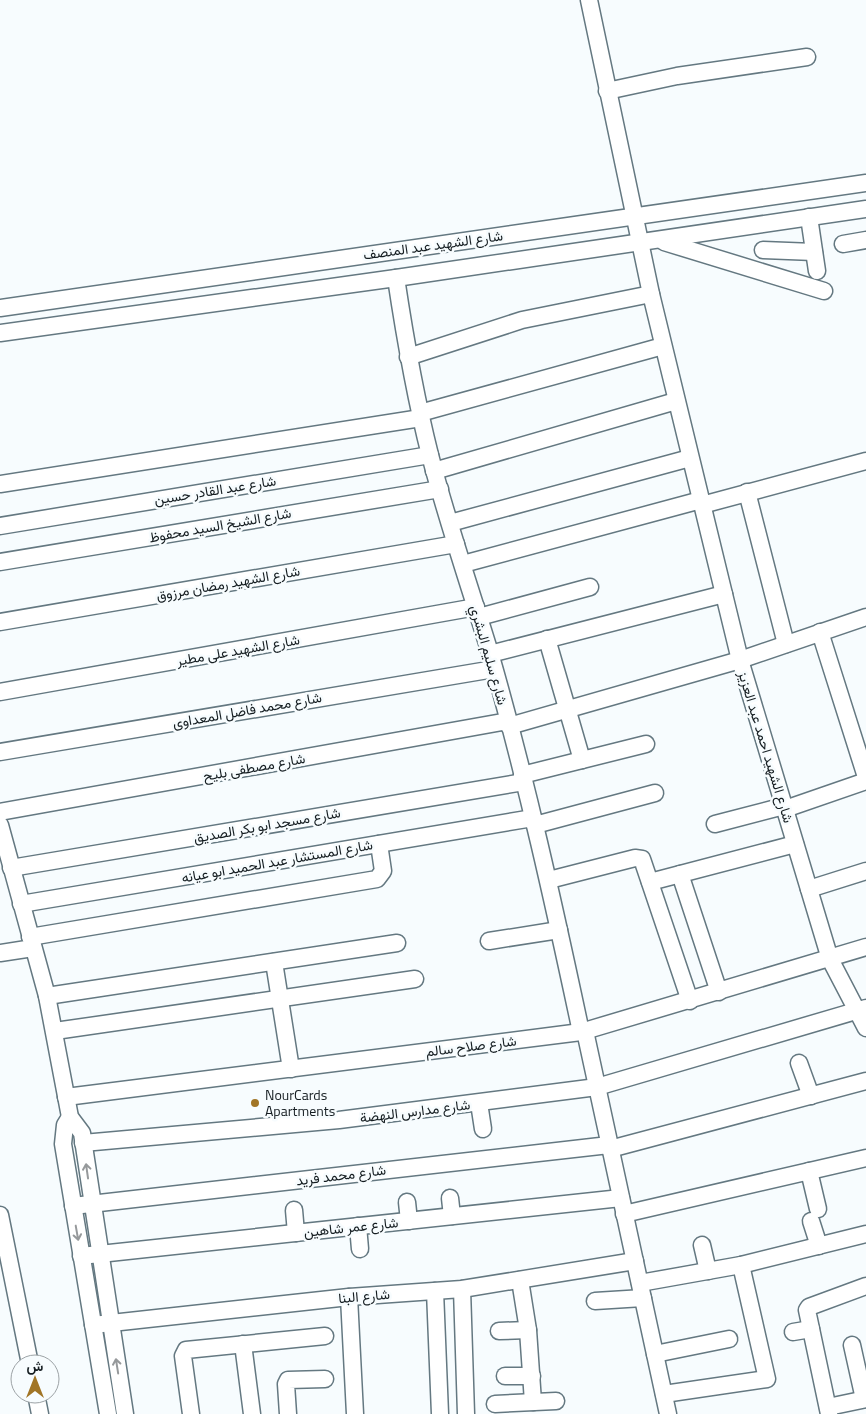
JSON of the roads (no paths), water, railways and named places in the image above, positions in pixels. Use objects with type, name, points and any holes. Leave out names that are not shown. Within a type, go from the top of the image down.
[{"type":"street","name":"شارع الشهيد احمد عبد العزيز","points":[[589,0],[651,294],[740,660],[830,959],[861,1009],[866,1028]]},
{"type":"street","points":[[607,91],[677,76],[807,57]]},
{"type":"street","name":"شارع الشهيد عبد المنصف","points":[[0,308],[866,183]]},
{"type":"street","name":"شارع الشهيد عبد المنصف","points":[[0,333],[640,243],[866,208]]},
{"type":"street","points":[[809,217],[817,271]]},
{"type":"street","points":[[660,240],[824,292]]},
{"type":"street","points":[[843,244],[866,240]]},
{"type":"street","points":[[763,250],[814,252]]},
{"type":"street","name":"شارع سليم البشري","points":[[396,278],[408,357],[420,416],[434,471],[492,662],[549,880],[668,1414]]},
{"type":"street","points":[[408,357],[522,320],[651,294]]},
{"type":"street","points":[[0,484],[420,416],[663,346]]},
{"type":"street","points":[[434,471],[676,401]]},
{"type":"street","name":"شارع عبد القادر حسين","points":[[0,526],[430,455]]},
{"type":"street","points":[[450,523],[690,458]]},
{"type":"street","points":[[462,564],[866,461]]},
{"type":"street","name":"شارع الشيخ السيد محفوظ","points":[[0,562],[440,489]]},
{"type":"street","points":[[747,492],[786,644]]},
{"type":"street","name":"شارع الشهيد رمضان مرزوق","points":[[0,622],[456,544]]},
{"type":"street","name":"شارع الشهيد على مطير","points":[[0,692],[477,612],[590,587]]},
{"type":"street","name":"شارع محمد فاضل المعداوى","points":[[0,752],[492,662],[547,639],[724,594]]},
{"type":"street","name":"شارع مصطفى بليح","points":[[0,812],[508,724],[568,710],[740,660],[866,617]]},
{"type":"street","points":[[820,632],[866,777]]},
{"type":"street","points":[[547,639],[582,760]]},
{"type":"street","name":"شارع مسجد ابو بكر الصديق","points":[[11,868],[523,778],[582,760],[646,744]]},
{"type":"street","points":[[715,824],[784,808],[866,781]]},
{"type":"street","name":"شارع المستشار عبد الحميد ابو عيانه","points":[[21,904],[379,844],[534,822],[655,793]]},
{"type":"street","points":[[1,830],[55,1031],[70,1117],[63,1134],[81,1256],[108,1414]]},
{"type":"street","points":[[0,953],[31,942],[377,878],[383,871],[379,844]]},
{"type":"street","points":[[650,882],[795,844]]},
{"type":"street","points":[[549,880],[635,858],[643,860],[690,1000]]},
{"type":"street","points":[[809,889],[866,871]]},
{"type":"street","points":[[680,874],[719,992]]},
{"type":"street","points":[[490,942],[559,930]]},
{"type":"street","points":[[46,996],[397,943]]},
{"type":"street","name":"شارع صلاح سالم","points":[[66,1097],[583,1032],[866,947]]},
{"type":"street","points":[[274,962],[291,1069]]},
{"type":"street","points":[[55,1031],[415,979]]},
{"type":"street","name":"شارع مدارس النهضة","points":[[83,1143],[339,1120],[596,1087],[861,1009]]},
{"type":"street","points":[[799,1063],[811,1096]]},
{"type":"street","name":"شارع محمد فريد","points":[[73,1206],[610,1147],[866,1081]]},
{"type":"street","points":[[479,1103],[484,1129]]},
{"type":"street","points":[[70,1117],[77,1124],[83,1143],[125,1414]]},
{"type":"street","name":"شارع عمر شاهين","points":[[81,1256],[452,1216],[622,1206],[809,1171],[866,1158]]},
{"type":"street","points":[[809,1171],[819,1246]]},
{"type":"street","points":[[450,1198],[452,1216]]},
{"type":"street","points":[[407,1202],[409,1221]]},
{"type":"street","points":[[294,1210],[296,1233]]},
{"type":"street","points":[[0,1216],[28,1354]]},
{"type":"street","points":[[358,1226],[360,1249]]},
{"type":"street","points":[[596,1301],[642,1291],[708,1271],[741,1265],[866,1234]]},
{"type":"street","points":[[702,1245],[708,1271]]},
{"type":"street","name":"شارع البنا","points":[[93,1325],[349,1297],[462,1289],[635,1261]]},
{"type":"street","points":[[664,1394],[767,1379],[741,1265]]},
{"type":"street","points":[[520,1280],[528,1330],[533,1402]]},
{"type":"street","points":[[852,1345],[865,1399],[828,1411],[807,1310],[809,1307],[866,1286]]},
{"type":"street","points":[[462,1289],[466,1414]]},
{"type":"street","points":[[436,1291],[440,1414]]},
{"type":"street","points":[[349,1297],[355,1414]]},
{"type":"street","points":[[793,1332],[811,1328]]},
{"type":"street","points":[[499,1331],[528,1330]]},
{"type":"street","points":[[191,1414],[183,1354],[188,1349],[325,1336]]},
{"type":"street","points":[[655,1354],[729,1339]]},
{"type":"street","points":[[243,1344],[252,1414]]},
{"type":"street","points":[[505,1376],[532,1376]]},
{"type":"street","points":[[288,1414],[286,1384],[288,1380],[325,1379]]},
{"type":"street","points":[[495,1404],[533,1402],[552,1405]]},
{"type":"place","name":"NourCards Apartments","points":[[255,1103]]}]
